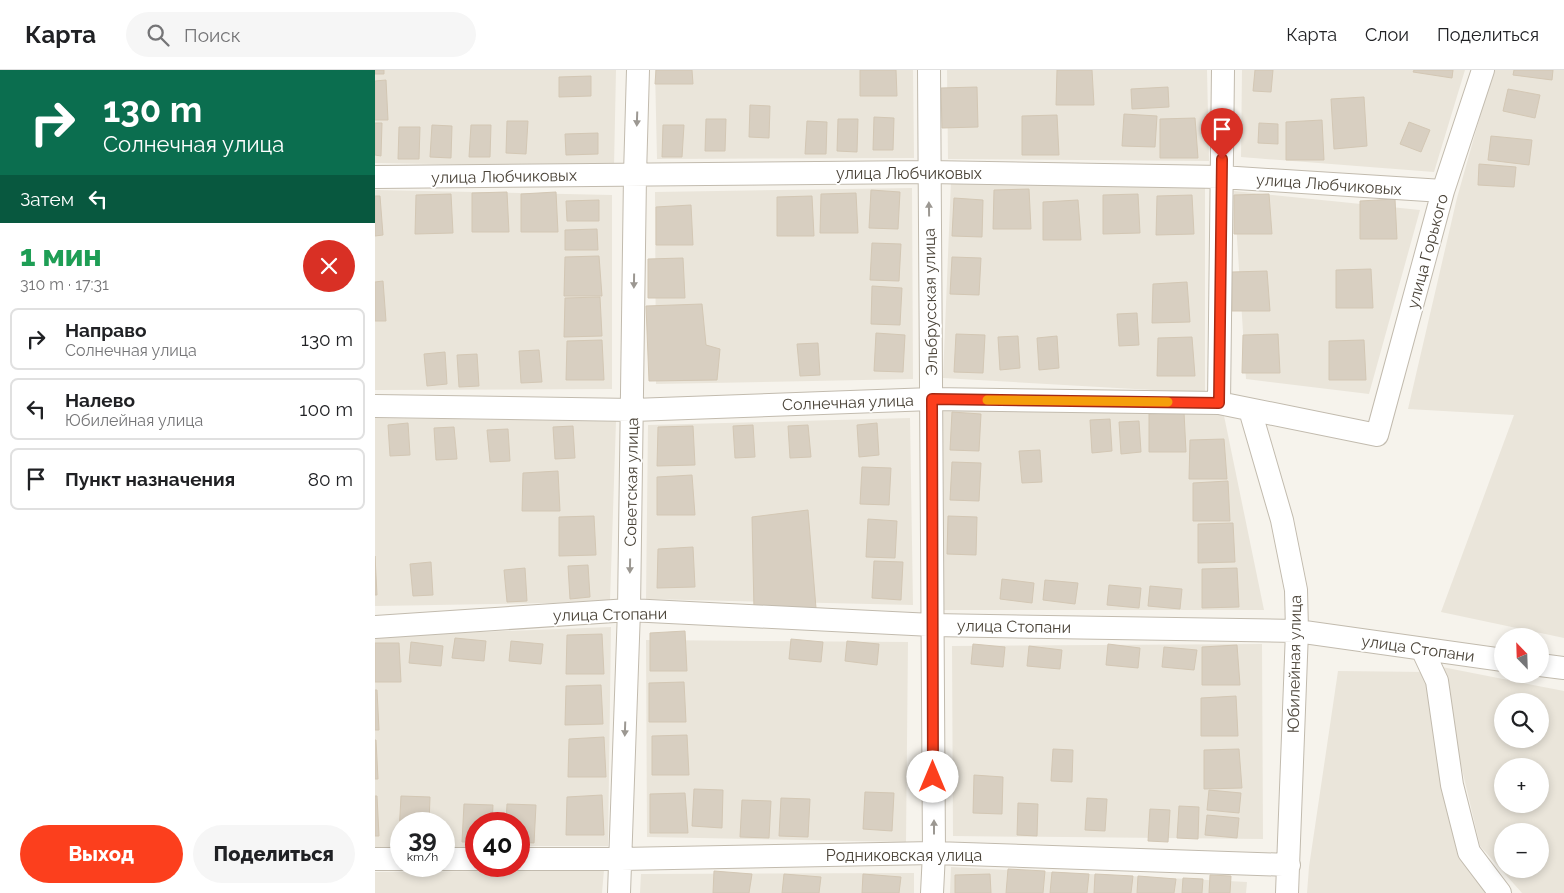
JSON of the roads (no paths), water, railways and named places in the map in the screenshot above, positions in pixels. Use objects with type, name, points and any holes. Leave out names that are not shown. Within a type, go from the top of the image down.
[{"type":"street","name":"Советская улица","points":[[619,893],[629,610],[638,70]]},
{"type":"street","name":"Эльбрусская улица","points":[[929,70],[928,172],[932,399],[934,853],[932,893]]},
{"type":"street","points":[[1219,403],[1223,70]]},
{"type":"street","name":"улица Горького","points":[[1377,435],[1443,192],[1483,70]]},
{"type":"street","name":"улица Любчиковых","points":[[375,177],[928,172],[1221,177],[1443,192]]},
{"type":"street","name":"Солнечная улица","points":[[375,406],[633,410],[932,399],[1219,403],[1377,435]]},
{"type":"street","name":"Юбилейная улица","points":[[1250,410],[1282,520],[1296,590],[1297,631],[1287,893]]},
{"type":"street","name":"улица Стопани","points":[[375,627],[629,610],[933,625],[1297,631],[1494,659]]},
{"type":"street","points":[[1422,650],[1437,681],[1452,785],[1469,852],[1500,893]]},
{"type":"street","points":[[1549,666],[1564,668]]},
{"type":"street","name":"Родниковская улица","points":[[530,859],[934,853],[1289,865]]},
{"type":"street","points":[[375,859],[390,859]]}]
